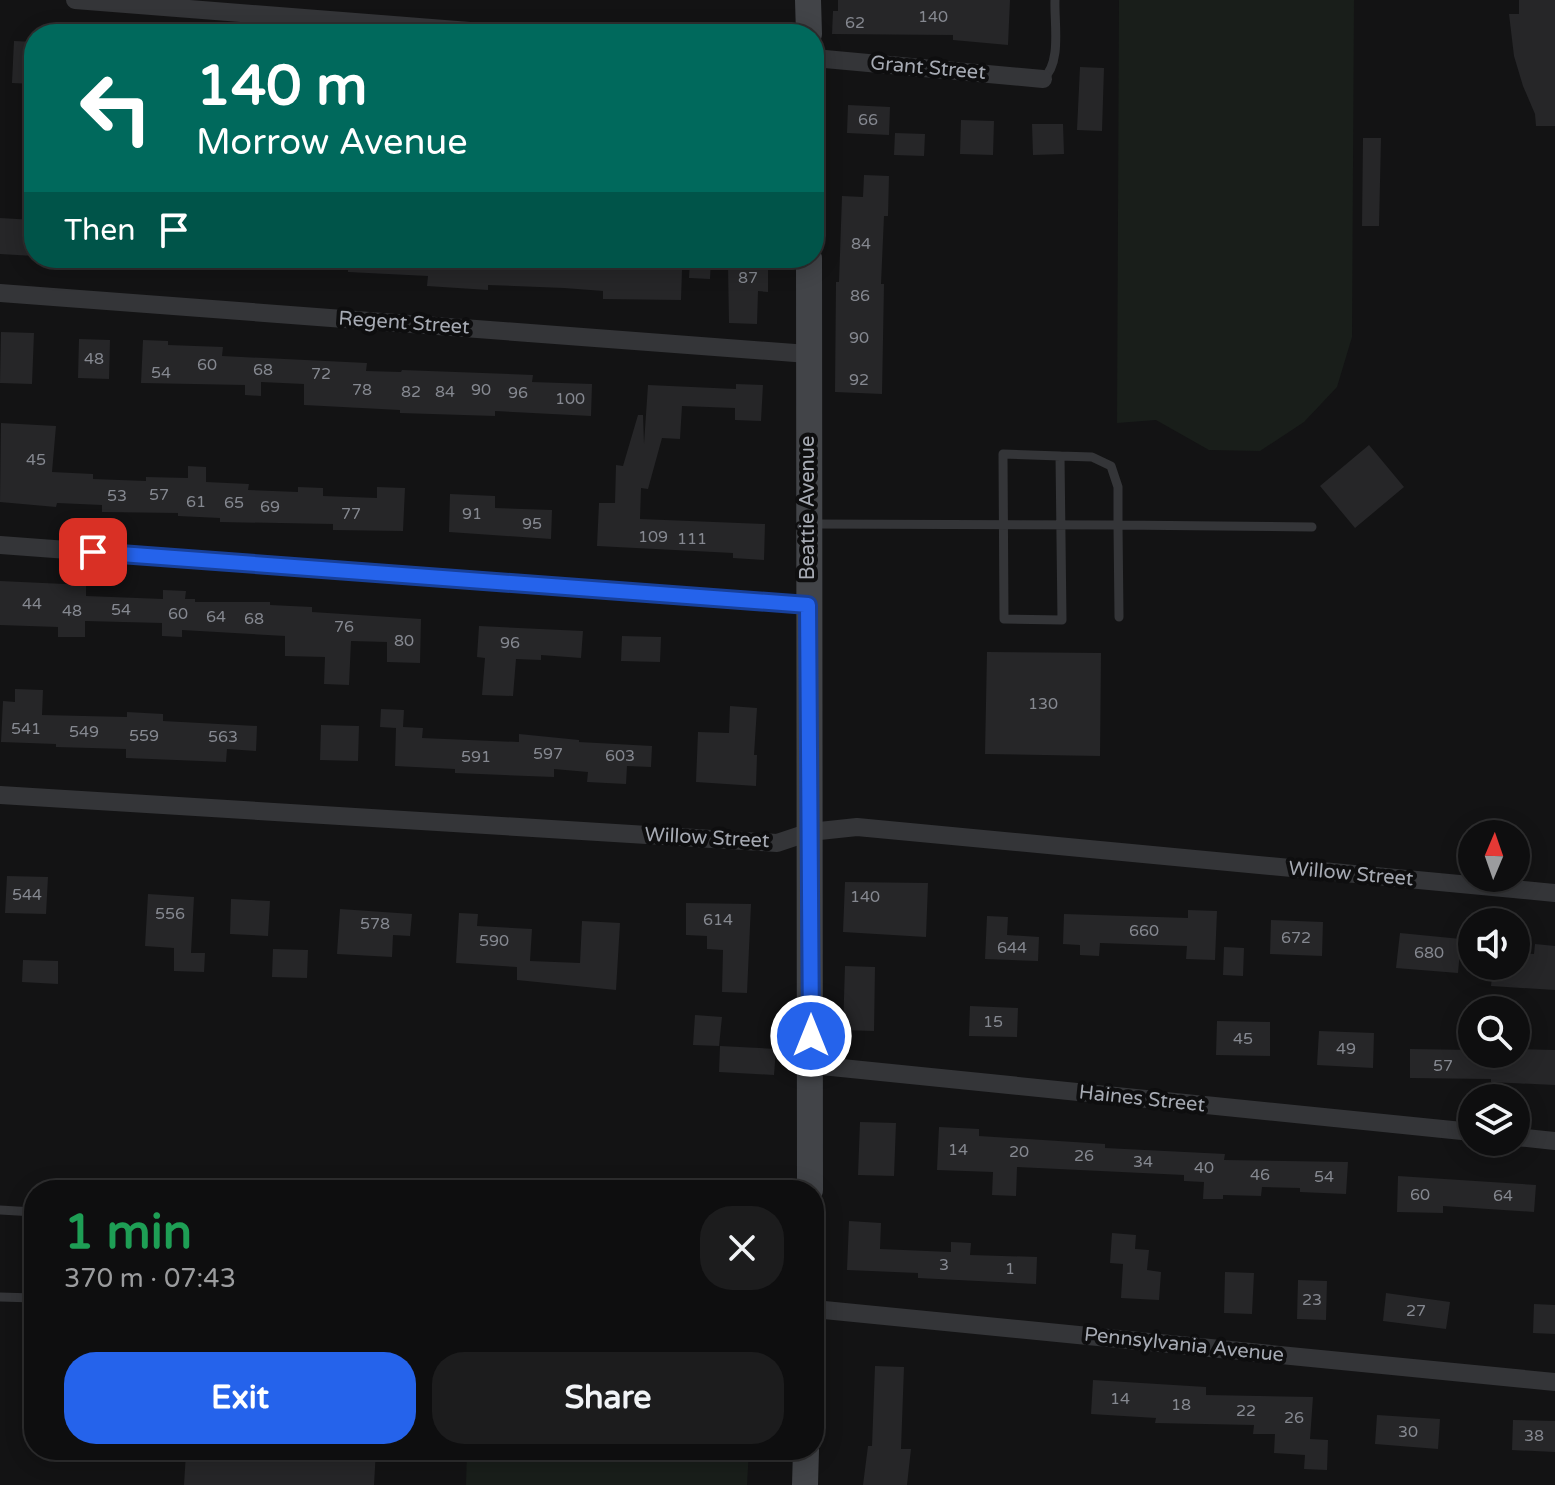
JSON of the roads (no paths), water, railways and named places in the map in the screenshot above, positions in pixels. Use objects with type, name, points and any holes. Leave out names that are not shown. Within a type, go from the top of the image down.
[{"type":"street","points":[[75,0],[381,24]]},
{"type":"street","points":[[808,0],[809,24]]},
{"type":"street","name":"Grant Street","points":[[824,59],[1043,79]]},
{"type":"street","name":"Beattie Avenue","points":[[809,268],[810,1180]]},
{"type":"street","name":"Regent Street","points":[[0,293],[808,354]]},
{"type":"street","points":[[0,545],[808,605]]},
{"type":"street","name":"Willow Street","points":[[0,795],[777,843],[810,832],[857,827],[1555,893]]},
{"type":"street","name":"Haines Street","points":[[812,1065],[1458,1131]]},
{"type":"street","points":[[1530,1138],[1555,1141]]},
{"type":"street","name":"Pennsylvania Avenue","points":[[824,1310],[1555,1382]]},
{"type":"street","points":[[805,1485],[806,1460]]},
{"type":"lane","points":[[1043,79],[1051,73],[1054,61],[1055,0]]},
{"type":"lane","points":[[1060,456],[1062,620],[1004,619],[1003,454],[1092,457],[1111,466],[1118,487],[1119,617]]},
{"type":"lane","points":[[808,524],[1312,527]]},
{"type":"lane","points":[[0,1210],[24,1211]]},
{"type":"lane","points":[[0,1297],[24,1298]]}]
